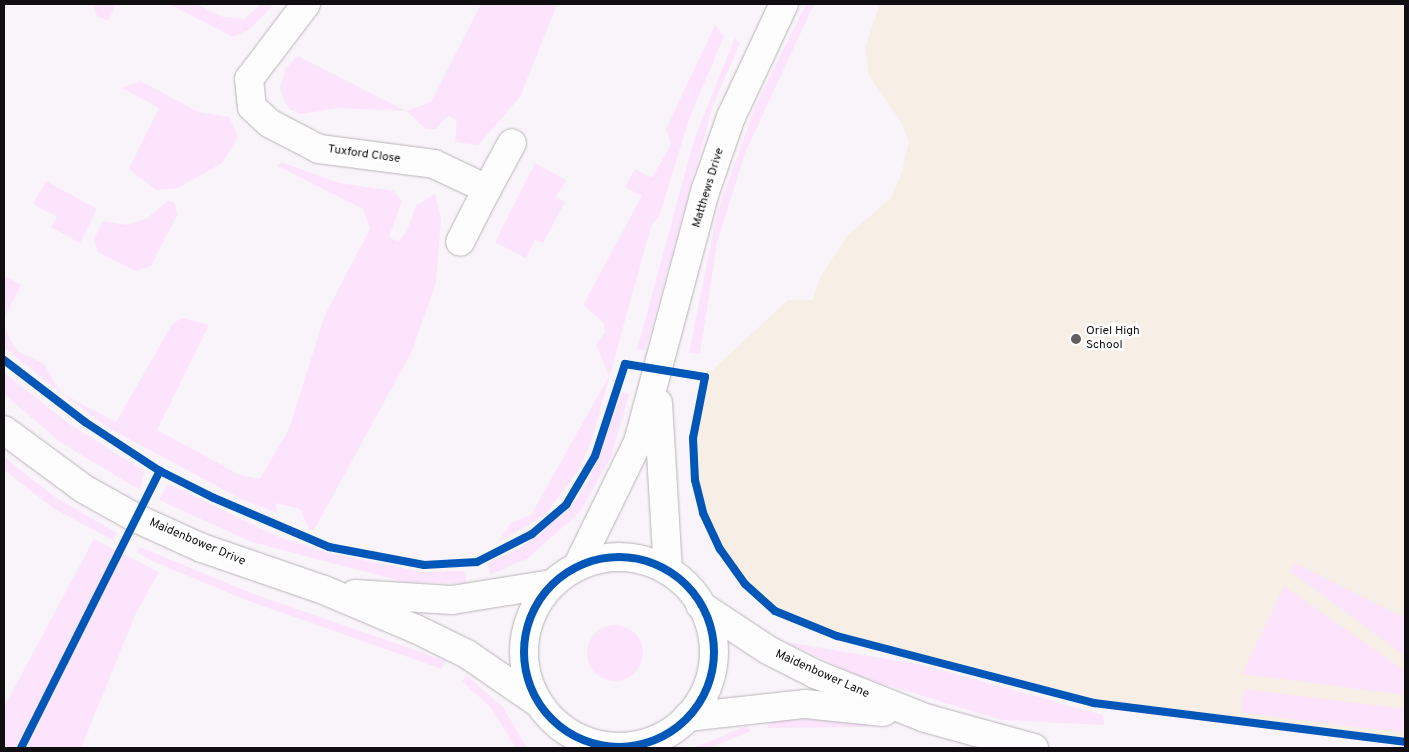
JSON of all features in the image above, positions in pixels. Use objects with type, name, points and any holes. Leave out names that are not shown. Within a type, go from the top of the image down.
[{"type":"street","name":"Tuxford Close","points":[[306,4],[249,79],[248,93],[260,115],[320,149],[434,164],[487,189]]},
{"type":"street","name":"Matthews Drive","points":[[578,566],[616,495],[658,381],[706,189],[731,117],[784,4]]},
{"type":"street","points":[[460,242],[512,143]]},
{"type":"street","name":"Matthews Drive","points":[[658,381],[668,571]]},
{"type":"street","name":"Maidenbower Drive","points":[[4,430],[84,488],[138,519],[202,548],[324,590],[467,654],[549,725],[605,746],[640,746],[657,743]]},
{"type":"street","points":[[549,725],[525,674],[523,641],[532,610],[552,584],[578,566],[610,557],[668,571],[700,605],[707,617],[715,661],[698,705],[657,743]]},
{"type":"street","name":"Maidenbower Drive","points":[[324,590],[452,600],[552,584]]},
{"type":"street","name":"Maidenbower Lane","points":[[700,605],[788,660],[925,718],[1034,748]]},
{"type":"street","name":"Maidenbower Lane","points":[[687,717],[805,704],[925,718]]},
{"type":"shaded area","points":[[93,4],[116,4],[108,21],[97,16]]},
{"type":"shaded area","points":[[169,4],[196,4],[223,17],[244,19],[261,4],[274,4],[250,29],[233,37]]},
{"type":"shaded area","points":[[481,4],[557,4],[520,97],[478,145],[455,142],[457,121],[448,116],[436,129],[426,129],[406,111],[431,102]]},
{"type":"shaded area","points":[[806,4],[814,4],[745,153],[717,243],[700,354],[689,353],[717,213],[755,107]]},
{"type":"shaded area","name":"Oriel High School","points":[[880,4],[1405,4],[1405,742],[1094,703],[837,636],[775,611],[745,584],[720,549],[695,480],[693,438],[705,377],[788,300],[812,300],[820,278],[848,235],[891,198],[902,172],[909,141],[901,122],[869,76],[865,48]]},
{"type":"shaded area","points":[[715,25],[724,36],[689,119],[659,217],[651,226],[593,436],[580,468],[545,515],[498,542],[511,523],[531,515],[609,376],[596,344],[605,332],[604,323],[583,305],[642,196],[625,187],[635,169],[652,178],[671,144],[666,129]]},
{"type":"shaded area","points":[[735,38],[740,43],[713,105],[645,350],[637,350],[694,140]]},
{"type":"shaded area","points":[[298,56],[406,111],[338,108],[301,114],[290,110],[280,88],[286,68]]},
{"type":"shaded area","points":[[141,81],[198,112],[229,117],[238,137],[222,163],[178,188],[156,190],[129,169],[159,108],[122,88]]},
{"type":"shaded area","points":[[281,162],[339,183],[394,191],[402,201],[389,237],[398,242],[407,231],[416,206],[435,194],[441,220],[436,283],[411,353],[314,530],[309,529],[300,509],[276,503],[277,513],[241,499],[109,428],[61,393],[116,422],[173,323],[183,318],[209,325],[157,430],[240,475],[260,479],[289,429],[325,315],[370,229],[363,209],[278,166]]},
{"type":"shaded area","points":[[535,163],[566,180],[556,197],[565,202],[543,243],[535,240],[526,258],[495,242]]},
{"type":"shaded area","points":[[46,181],[97,209],[80,243],[51,227],[57,217],[33,204]]},
{"type":"shaded area","points":[[168,201],[175,203],[177,215],[151,266],[136,271],[98,252],[94,239],[103,221],[126,225],[146,219]]},
{"type":"shaded area","points":[[4,276],[21,285],[4,318]]},
{"type":"shaded area","points":[[4,328],[17,351],[44,364],[61,393],[4,347]]},
{"type":"shaded area","points":[[4,373],[71,425],[144,471],[140,490],[60,442],[4,394]]},
{"type":"shaded area","points":[[622,392],[629,394],[611,457],[580,512],[528,558],[490,575],[488,563],[519,549],[571,507],[589,480]]},
{"type":"shaded area","points":[[4,457],[55,497],[117,533],[113,540],[53,508],[4,470]]},
{"type":"shaded area","points":[[168,484],[279,537],[328,553],[422,572],[464,571],[467,584],[404,582],[252,542],[159,500]]},
{"type":"shaded area","points":[[94,539],[159,572],[136,613],[81,748],[4,748],[4,707]]},
{"type":"shaded area","points":[[140,547],[251,593],[446,661],[442,669],[249,601],[152,561],[137,552]]},
{"type":"shaded area","points":[[1295,563],[1405,618],[1405,656],[1291,572]]},
{"type":"shaded area","points":[[1284,586],[1405,671],[1405,695],[1242,674]]},
{"type":"shaded area","points":[[615,625],[626,627],[635,633],[641,642],[643,653],[641,664],[635,673],[626,679],[615,681],[604,679],[595,673],[589,664],[587,653],[589,642],[595,633],[604,627]]},
{"type":"shaded area","points":[[786,642],[923,665],[1103,715],[1104,725],[1001,720],[858,676]]},
{"type":"shaded area","points":[[467,676],[503,707],[527,748],[516,748],[490,707],[462,681]]},
{"type":"shaded area","points":[[1244,689],[1405,709],[1402,733],[1241,713]]},
{"type":"shaded area","points":[[794,716],[871,722],[866,727],[768,728],[767,721]]},
{"type":"shaded area","points":[[746,726],[751,731],[710,748],[694,748]]},
{"type":"cycle path","points":[[4,360],[85,422],[160,471],[214,498],[329,547],[424,565],[477,562],[532,534],[566,505],[595,456],[625,364],[705,377],[693,438],[695,480],[703,513],[720,549],[745,584],[775,611],[837,636],[1094,703],[1405,742]]},
{"type":"cycle path","points":[[21,748],[160,471]]},
{"type":"cycle path","points":[[619,557],[655,564],[672,573],[686,585],[698,599],[707,616],[714,652],[707,688],[698,705],[686,719],[672,731],[655,740],[619,747],[583,740],[566,731],[552,719],[540,705],[531,688],[524,652],[531,616],[540,599],[552,585],[566,573],[583,564],[619,557]]},
{"type":"place","name":"Oriel High School","points":[[1076,339]]}]
